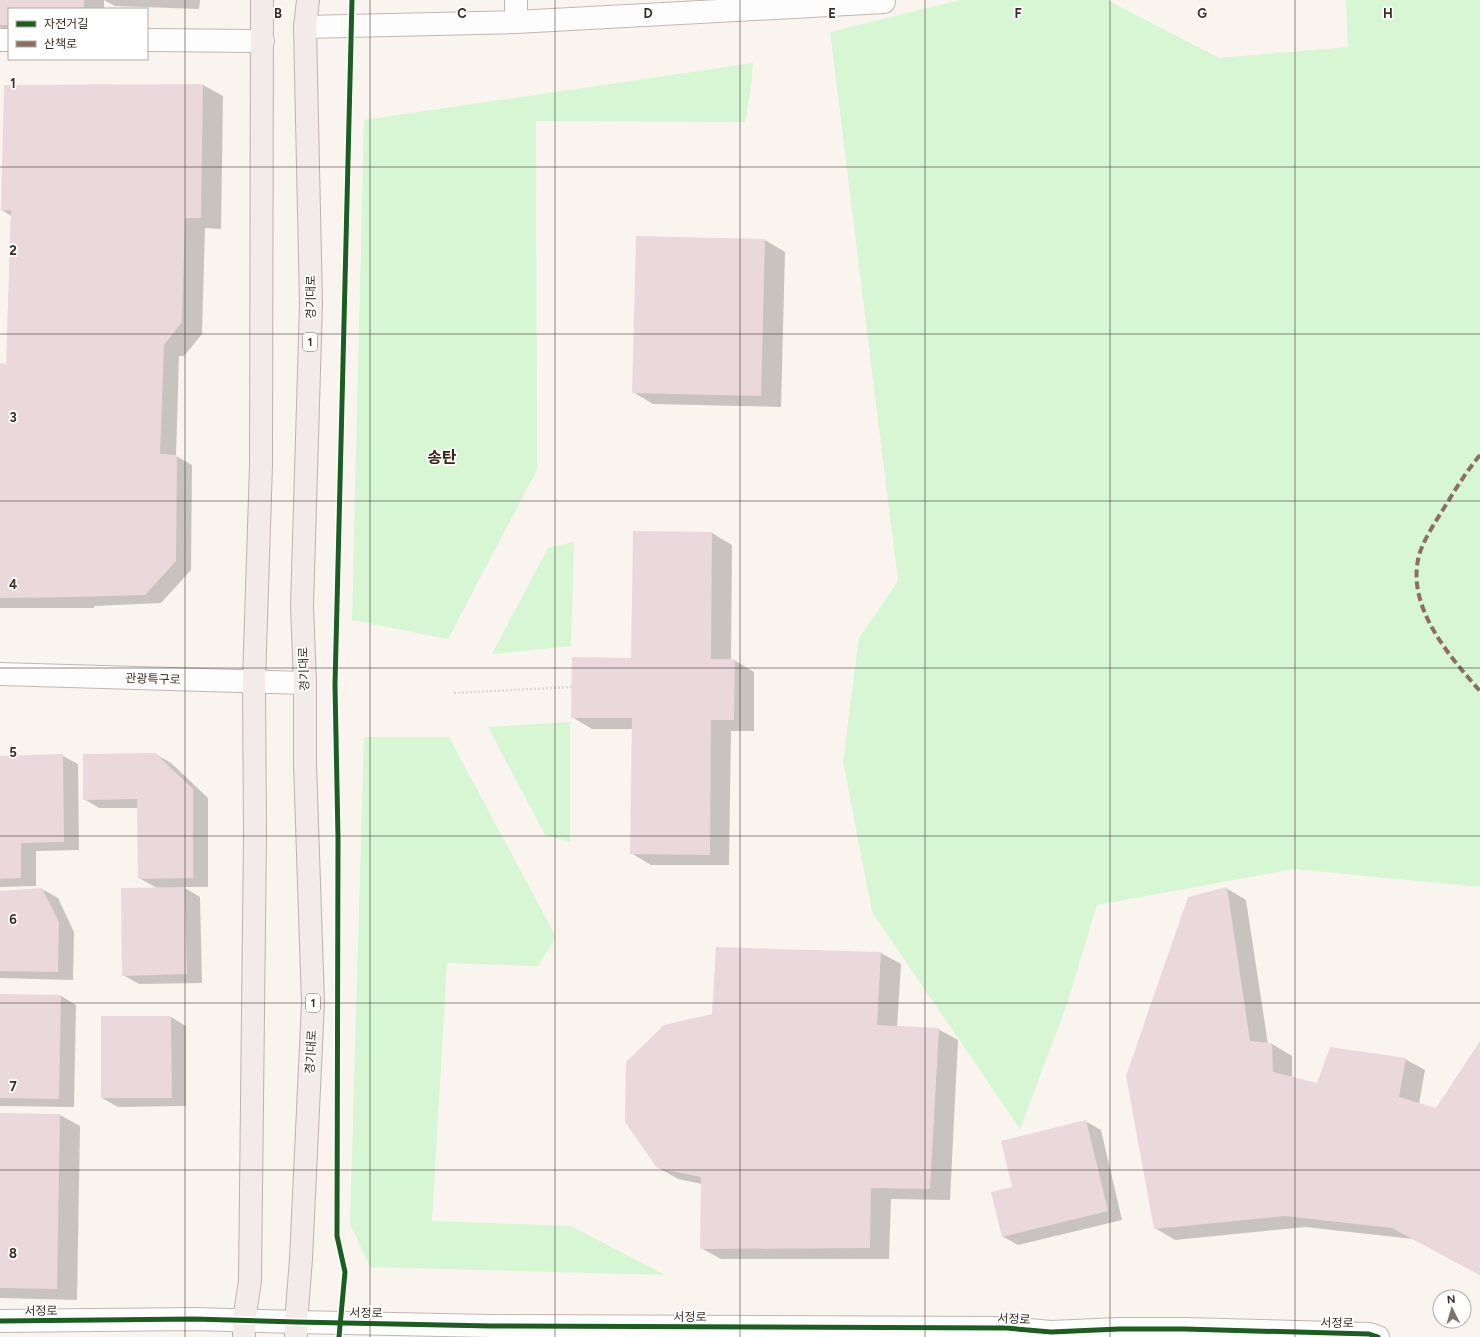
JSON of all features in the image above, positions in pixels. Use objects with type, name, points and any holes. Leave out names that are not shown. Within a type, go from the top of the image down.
[{"type":"main road","points":[[244,1329],[250,1280],[255,835],[254,681],[261,465],[262,0]]},
{"type":"main road","name":"경기대로","points":[[296,1330],[301,1259],[313,1003],[305,764],[305,683],[302,606],[311,304],[305,28],[308,0]]},
{"type":"street","points":[[516,0],[516,22]]},
{"type":"street","points":[[305,28],[516,22],[762,4],[884,2]]},
{"type":"street","points":[[148,40],[263,41]]},
{"type":"street","name":"관광특구로","points":[[0,674],[305,683]]},
{"type":"street","name":"서정로","points":[[0,1321],[194,1319],[244,1329],[296,1330],[491,1331],[1006,1328],[1051,1335],[1119,1329],[1184,1329],[1369,1334],[1378,1337]]},
{"type":"path","points":[[454,693],[572,687]]},
{"type":"green space","points":[[960,0],[1107,0],[1219,58],[1348,47],[1346,0],[1480,0],[1480,887],[1294,869],[1097,905],[1067,1004],[1020,1129],[872,912],[843,761],[859,638],[898,581],[830,32]]},
{"type":"green space","points":[[753,63],[751,87],[745,122],[536,121],[537,470],[448,639],[352,620],[364,120]]},
{"type":"green space","points":[[574,542],[571,646],[492,654],[548,548]]},
{"type":"green space","points":[[570,722],[570,842],[545,835],[488,727]]},
{"type":"green space","points":[[364,737],[449,737],[556,937],[538,966],[447,963],[432,1221],[571,1226],[665,1275],[370,1267],[350,1224]]},
{"type":"building","points":[[0,0],[84,0],[84,8],[8,8],[8,25],[0,25]]},
{"type":"building","points":[[203,84],[201,218],[185,218],[182,322],[164,345],[160,454],[177,455],[176,561],[145,595],[0,598],[0,363],[6,364],[11,210],[1,211],[4,85]]},
{"type":"building","points":[[636,236],[765,239],[761,396],[632,393]]},
{"type":"building","points":[[633,531],[712,532],[711,659],[735,659],[734,720],[711,720],[710,855],[630,854],[632,718],[571,718],[572,657],[631,658]]},
{"type":"building","points":[[155,753],[193,789],[193,878],[138,879],[137,799],[83,800],[83,754]]},
{"type":"building","points":[[63,754],[64,842],[21,843],[21,878],[0,879],[0,756]]},
{"type":"building","points":[[185,887],[187,974],[122,976],[121,888]]},
{"type":"building","points":[[1227,887],[1250,1041],[1272,1043],[1273,1072],[1317,1083],[1330,1047],[1406,1058],[1399,1097],[1436,1108],[1480,1041],[1480,1275],[1392,1228],[1285,1216],[1154,1229],[1126,1076],[1188,897]]},
{"type":"building","points":[[42,888],[59,922],[58,972],[0,971],[0,891]]},
{"type":"building","points":[[716,947],[881,952],[877,1025],[939,1028],[930,1189],[871,1188],[870,1248],[700,1249],[701,1177],[657,1168],[625,1122],[626,1062],[664,1025],[712,1014]]},
{"type":"building","points":[[0,994],[61,995],[59,1099],[0,1098]]},
{"type":"building","points":[[101,1016],[171,1016],[172,1098],[101,1098]]},
{"type":"building","points":[[0,1113],[60,1114],[57,1289],[0,1288]]},
{"type":"building","points":[[1086,1120],[1108,1211],[1002,1237],[991,1192],[1012,1187],[1001,1141]]},
{"type":"marked path","points":[[1480,455],[1457,488],[1425,540],[1419,554],[1417,578],[1419,596],[1425,614],[1434,631],[1456,663],[1480,691]]},
{"type":"cycle path","points":[[339,1337],[345,1272],[337,1236],[338,838],[335,685],[352,0]]},
{"type":"cycle path","points":[[0,1321],[194,1319],[491,1326],[1006,1328],[1051,1332],[1119,1329],[1184,1329],[1369,1334],[1378,1337]]},
{"type":"district","name":"송탄","points":[[442,457]]}]
